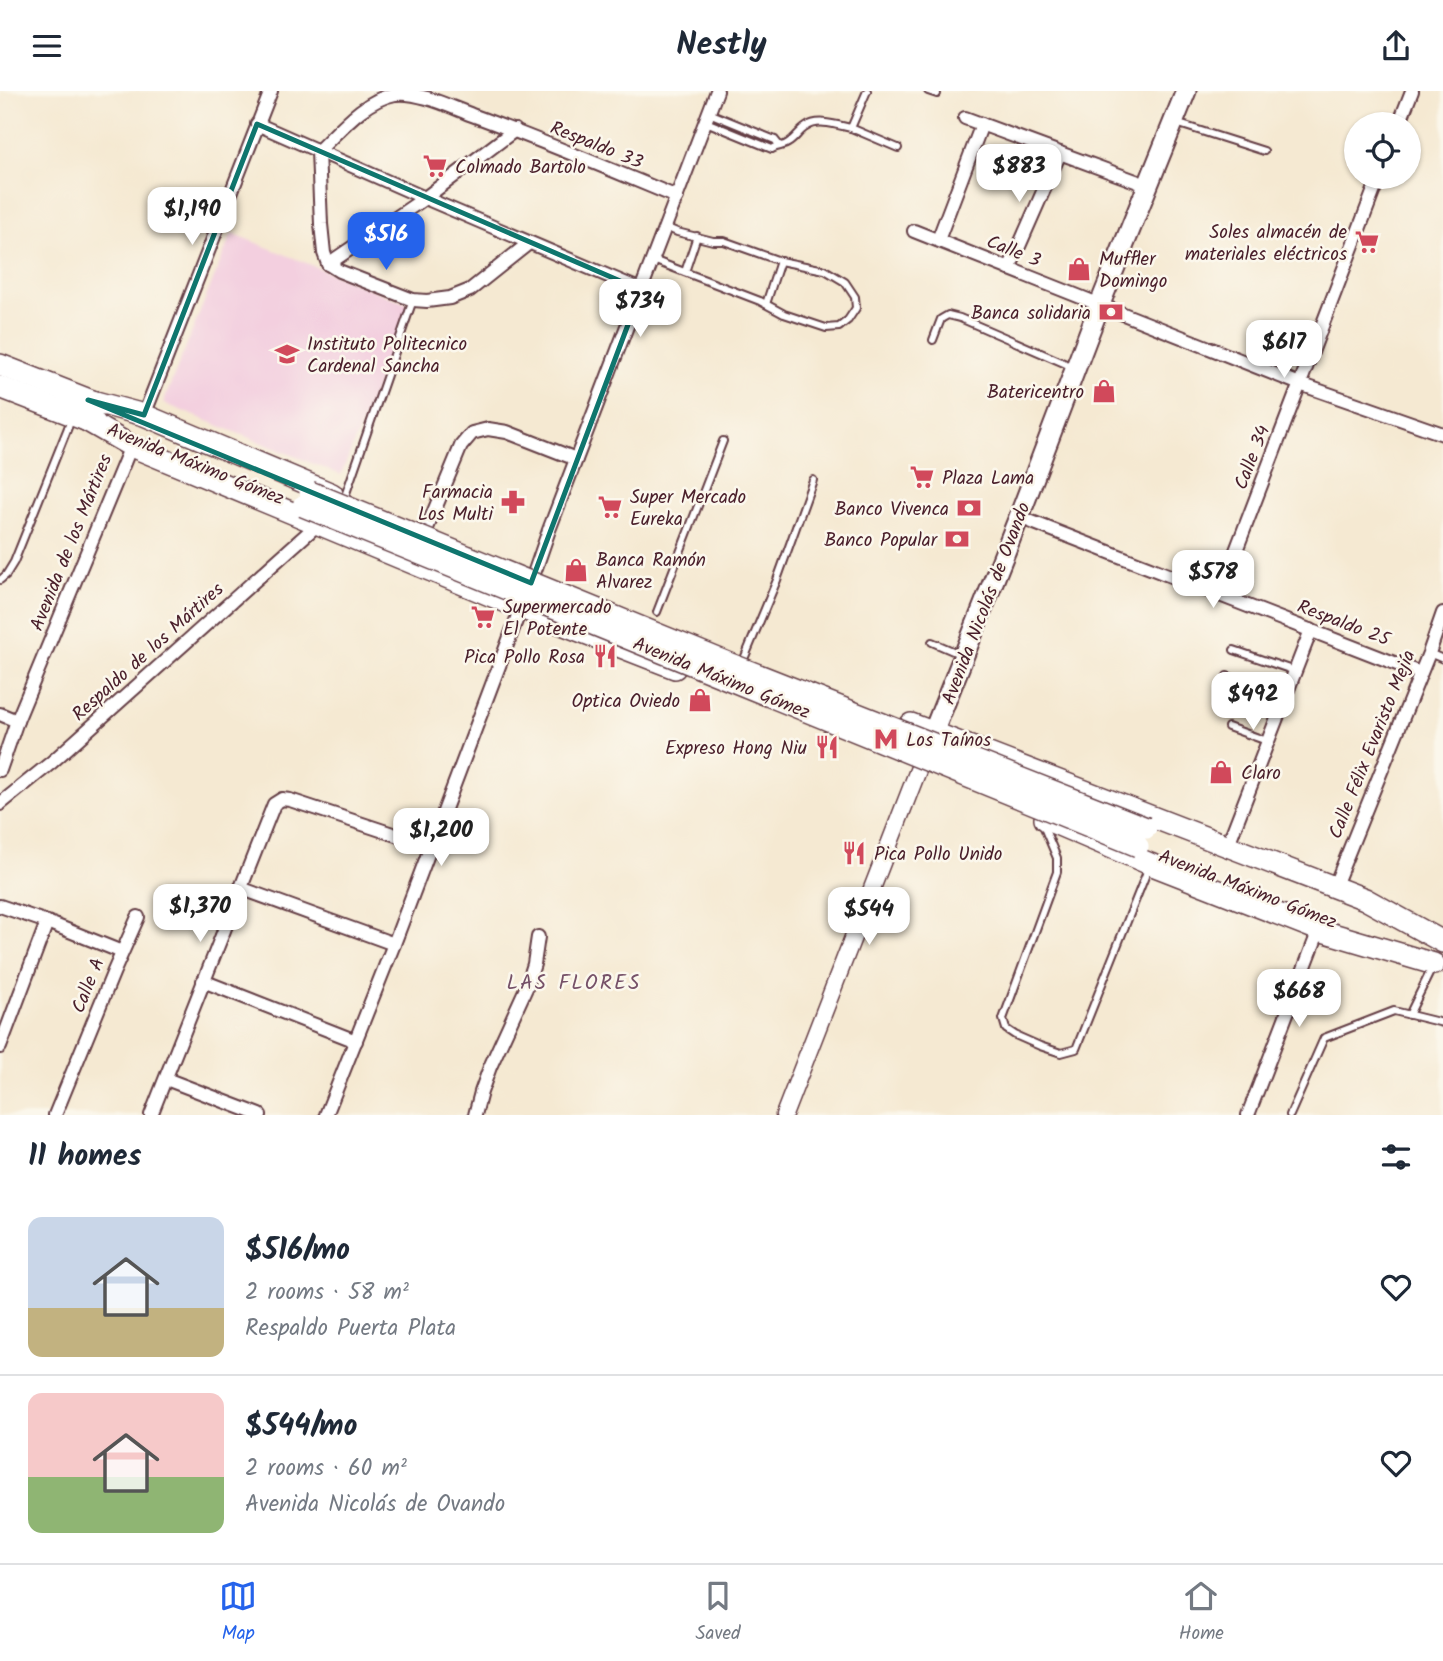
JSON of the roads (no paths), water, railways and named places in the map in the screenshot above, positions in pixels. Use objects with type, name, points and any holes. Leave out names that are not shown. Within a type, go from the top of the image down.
[{"type":"main road","name":"Avenida Nicolás de Ovando","points":[[920,765],[1186,91]]},
{"type":"main road","name":"Avenida Máximo Gómez","points":[[0,365],[82,411]]},
{"type":"main road","name":"Avenida Máximo Gómez","points":[[0,387],[82,411],[307,499],[1142,837],[1438,966]]},
{"type":"main road","points":[[82,411],[144,415],[533,577],[1365,899],[1443,942]]},
{"type":"main road","points":[[82,411],[131,446],[317,525],[920,765],[1150,864],[1319,930],[1438,966]]},
{"type":"main road","name":"Avenida Máximo Gómez","points":[[1142,837],[1443,942]]},
{"type":"street","points":[[144,415],[271,91]]},
{"type":"street","points":[[326,1115],[432,847],[549,530],[717,91]]},
{"type":"street","points":[[1404,112],[1412,91]]},
{"type":"street","name":"Respaldo 33","points":[[318,151],[362,110],[381,98],[397,93],[420,96],[515,130],[677,197]]},
{"type":"street","points":[[965,118],[1149,186]]},
{"type":"street","points":[[257,124],[641,290]]},
{"type":"street","points":[[938,240],[982,124]]},
{"type":"street","points":[[328,264],[425,198],[515,130]]},
{"type":"street","points":[[318,151],[324,253],[328,264],[339,271],[414,300],[450,299],[470,290],[528,243]]},
{"type":"street","points":[[1009,269],[1060,153]]},
{"type":"street","name":"Calle 34","points":[[1219,594],[1374,189]]},
{"type":"street","name":"Calle 3","points":[[914,231],[1300,384],[1443,434]]},
{"type":"street","points":[[425,533],[461,446],[472,433],[488,429],[507,432],[576,459]]},
{"type":"street","name":"Avenida de los Mártires","points":[[0,770],[17,721],[131,446]]},
{"type":"street","name":"Respaldo 25","points":[[1019,517],[1420,673]]},
{"type":"street","name":"Respaldo de los Mártires","points":[[0,804],[52,762],[317,525]]},
{"type":"street","name":"Calle Félix Evaristo Mejía","points":[[1334,888],[1443,613]]},
{"type":"street","points":[[1227,847],[1311,630]]},
{"type":"street","points":[[0,714],[17,721]]},
{"type":"street","name":"Avenida Nicolás de Ovando","points":[[787,1114],[920,765]]},
{"type":"street","points":[[151,1115],[274,804],[282,799],[290,800],[432,847]]},
{"type":"street","points":[[240,888],[394,944]]},
{"type":"street","name":"Calle A","points":[[0,906],[122,952],[55,1115]]},
{"type":"street","points":[[122,952],[138,917]]},
{"type":"street","points":[[0,1047],[47,922]]},
{"type":"street","points":[[1248,1115],[1319,930]]},
{"type":"street","points":[[475,1115],[490,1067],[527,986],[538,937]]},
{"type":"street","points":[[204,981],[356,1041]]},
{"type":"street","points":[[166,1079],[260,1115]]},
{"type":"lane","points":[[851,128],[867,91]]},
{"type":"lane","points":[[928,91],[937,94]]},
{"type":"lane","points":[[707,117],[772,149],[789,143],[807,125],[819,122],[851,128],[898,148]]},
{"type":"lane","points":[[1174,122],[1264,151]]},
{"type":"lane","points":[[653,260],[784,314],[826,328],[839,327],[856,308],[855,297],[845,282],[825,270],[780,261],[724,241],[713,241],[665,227]]},
{"type":"lane","points":[[685,272],[697,236]]},
{"type":"lane","points":[[766,305],[780,261]]},
{"type":"lane","points":[[344,499],[414,300]]},
{"type":"lane","points":[[933,340],[941,319],[948,315],[1076,368]]},
{"type":"lane","points":[[0,580],[15,562],[82,411]]},
{"type":"lane","points":[[657,612],[723,441]]},
{"type":"lane","points":[[744,659],[777,580],[813,480]]},
{"type":"lane","points":[[932,642],[964,655]]},
{"type":"lane","points":[[1234,650],[1295,671]]},
{"type":"lane","points":[[1429,653],[1443,659]]},
{"type":"lane","points":[[1227,676],[1285,696]]},
{"type":"lane","points":[[1228,727],[1267,741]]},
{"type":"lane","points":[[1039,817],[1057,858],[1057,871],[1003,1019],[1006,1029],[1040,1046],[1061,1053],[1076,1049],[1150,864]]},
{"type":"lane","points":[[1409,1015],[1438,966]]},
{"type":"lane","points":[[1290,1115],[1324,1038],[1394,1011],[1443,1023]]},
{"type":"place","name":"Colmado Bartolo","points":[[435,166]]},
{"type":"place","name":"Soles almacén de materiales eléctricos","points":[[1367,242]]},
{"type":"place","name":"Muffler Domingo","points":[[1079,269]]},
{"type":"place","name":"Banca solidaria","points":[[1111,312]]},
{"type":"place","name":"Instituto Politecnico Cardenal Sancha","points":[[287,354]]},
{"type":"place","name":"Batericentro","points":[[1104,391]]},
{"type":"place","name":"Plaza Lama","points":[[922,477]]},
{"type":"place","name":"Farmacia Los Multi","points":[[513,502]]},
{"type":"place","name":"Super Mercado Eureka","points":[[610,507]]},
{"type":"place","name":"Banco Vivenca","points":[[969,508]]},
{"type":"place","name":"Banco Popular","points":[[957,539]]},
{"type":"place","name":"Banca Ramón Alvarez","points":[[576,570]]},
{"type":"place","name":"Supermercado El Potente","points":[[483,617]]},
{"type":"place","name":"Pica Pollo Rosa","points":[[605,656]]},
{"type":"place","name":"Optica Oviedo","points":[[700,700]]},
{"type":"place","name":"Los Taínos","points":[[886,739]]},
{"type":"place","name":"Expreso Hong Niu","points":[[827,747]]},
{"type":"place","name":"Claro","points":[[1221,772]]},
{"type":"place","name":"Pica Pollo Unido","points":[[854,853]]},
{"type":"district","name":"LAS FLORES","points":[[574,982]]}]
